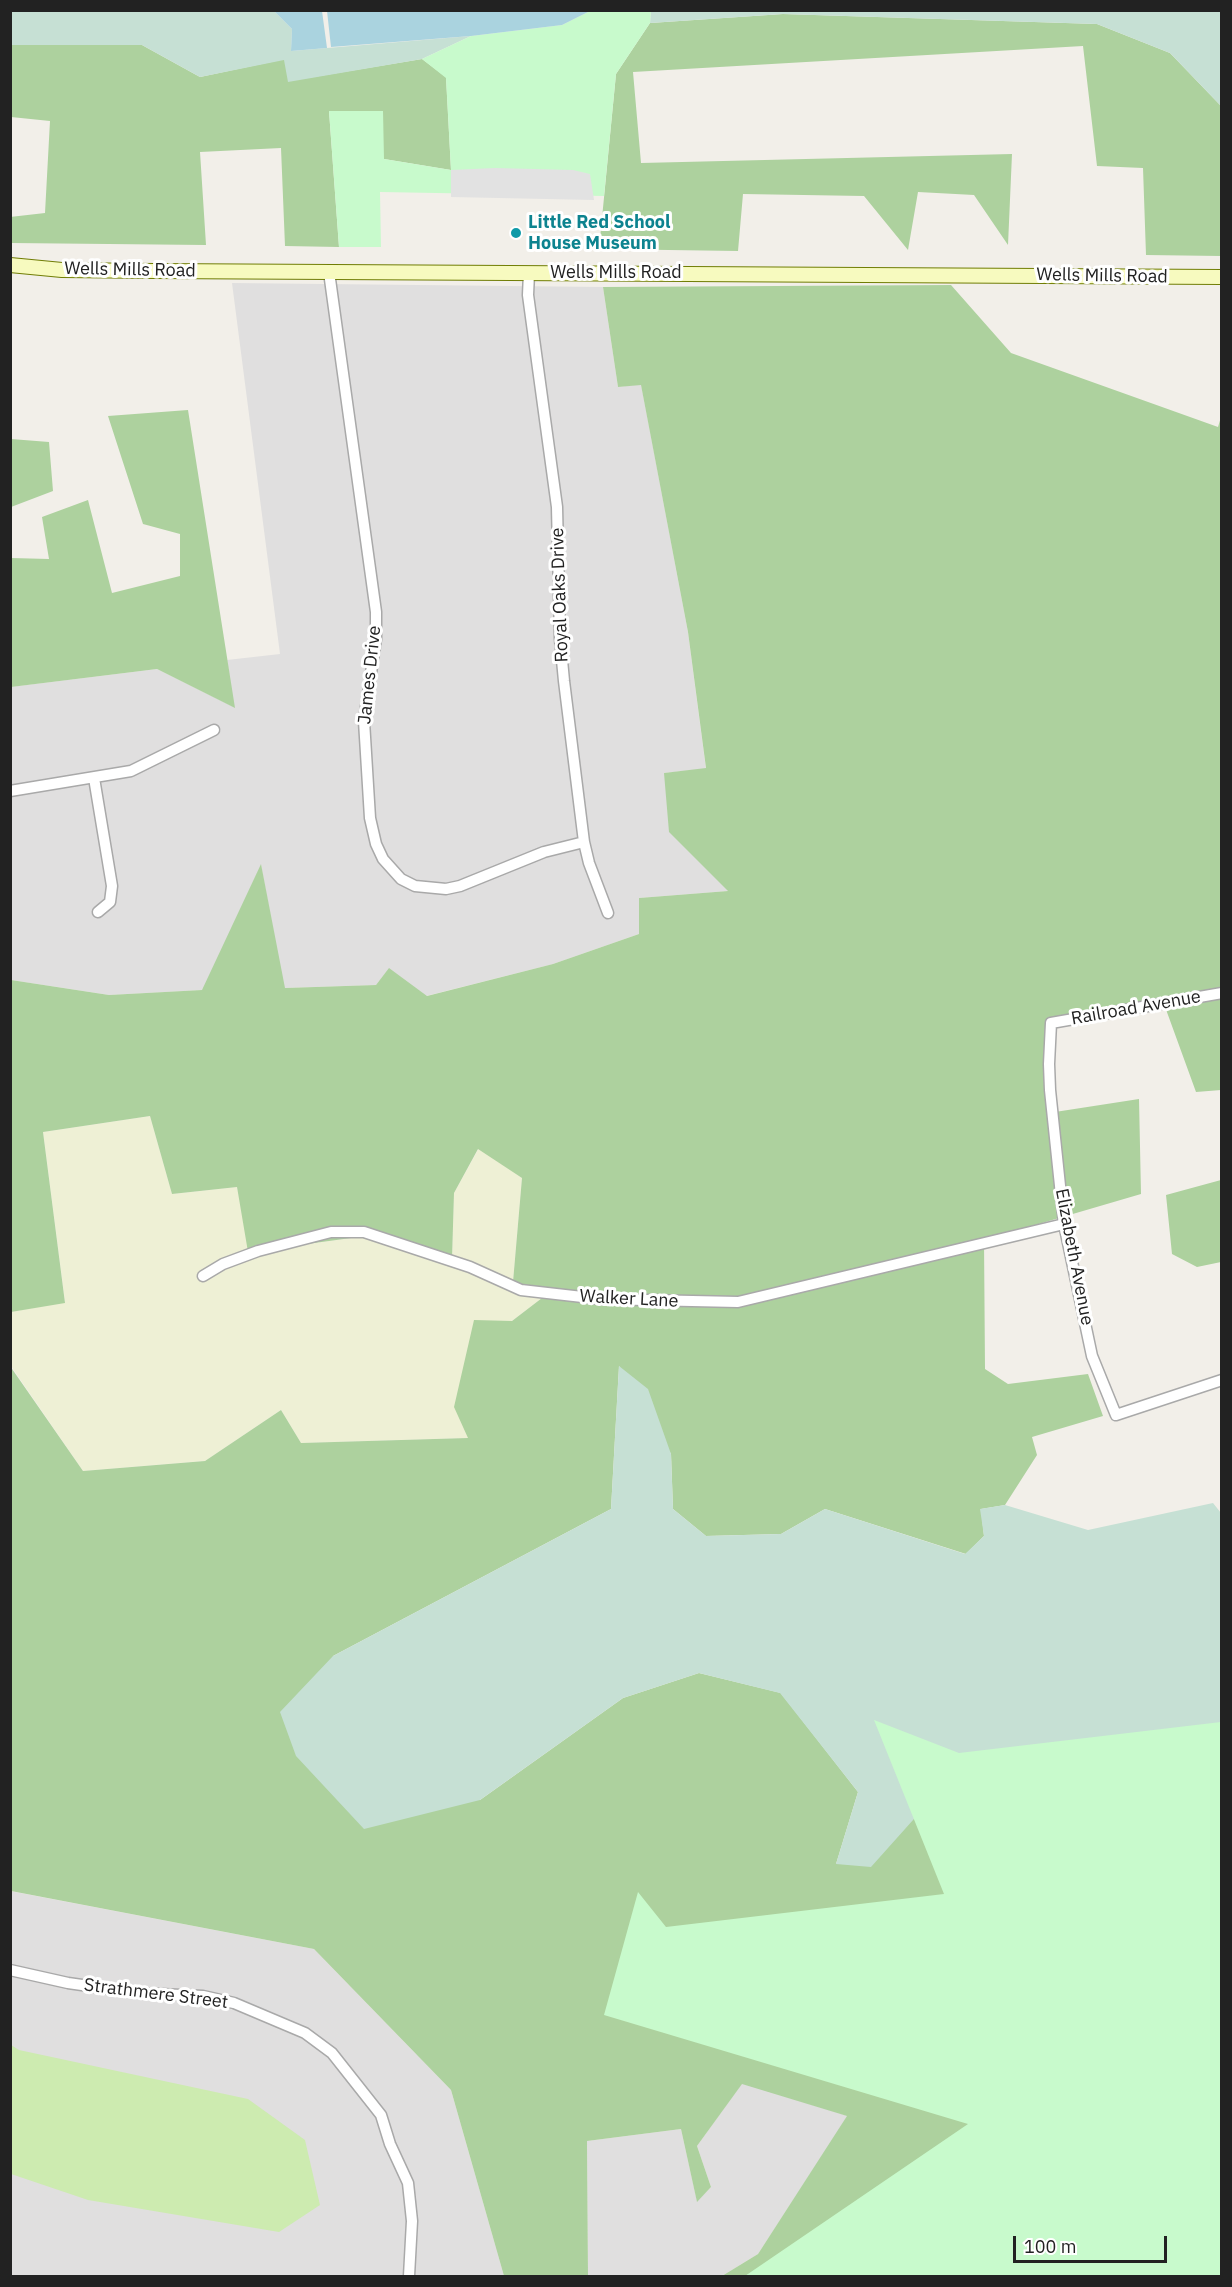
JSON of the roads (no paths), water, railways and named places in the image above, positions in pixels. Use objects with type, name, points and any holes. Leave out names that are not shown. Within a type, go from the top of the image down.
[{"type":"main road","name":"Wells Mills Road","points":[[10,266],[62,270],[143,271],[1221,277]]},
{"type":"street","name":"James Drive","points":[[329,272],[376,612],[376,639],[364,721],[370,818],[376,844],[383,860],[396,874],[415,886],[446,889],[460,886],[544,852],[584,842]]},
{"type":"street","name":"Royal Oaks Drive","points":[[530,273],[528,296],[557,507],[560,639],[584,842],[608,913]]},
{"type":"street","points":[[10,791],[120,774],[143,767],[214,730]]},
{"type":"street","points":[[94,778],[112,886],[110,902],[98,912]]},
{"type":"street","name":"Railroad Avenue","points":[[1051,1023],[1221,993]]},
{"type":"street","name":"Elizabeth Avenue","points":[[1051,1023],[1050,1090],[1064,1224],[1092,1356],[1116,1415],[1221,1380]]},
{"type":"street","name":"Walker Lane","points":[[203,1276],[223,1264],[258,1251],[331,1232],[364,1232],[470,1267],[521,1290],[600,1299],[738,1302],[1064,1224]]},
{"type":"street","name":"Strathmere Street","points":[[10,1970],[68,1983],[138,1993],[203,1996],[234,2003],[305,2033],[332,2053],[381,2115],[390,2144],[408,2183],[412,2221],[409,2277]]},
{"type":"water","points":[[327,10],[590,11],[562,25],[471,36],[331,47]]},
{"type":"water","points":[[274,11],[322,11],[327,48],[291,51],[292,29]]},
{"type":"place","name":"Little Red School House Museum","points":[[516,233]]}]
